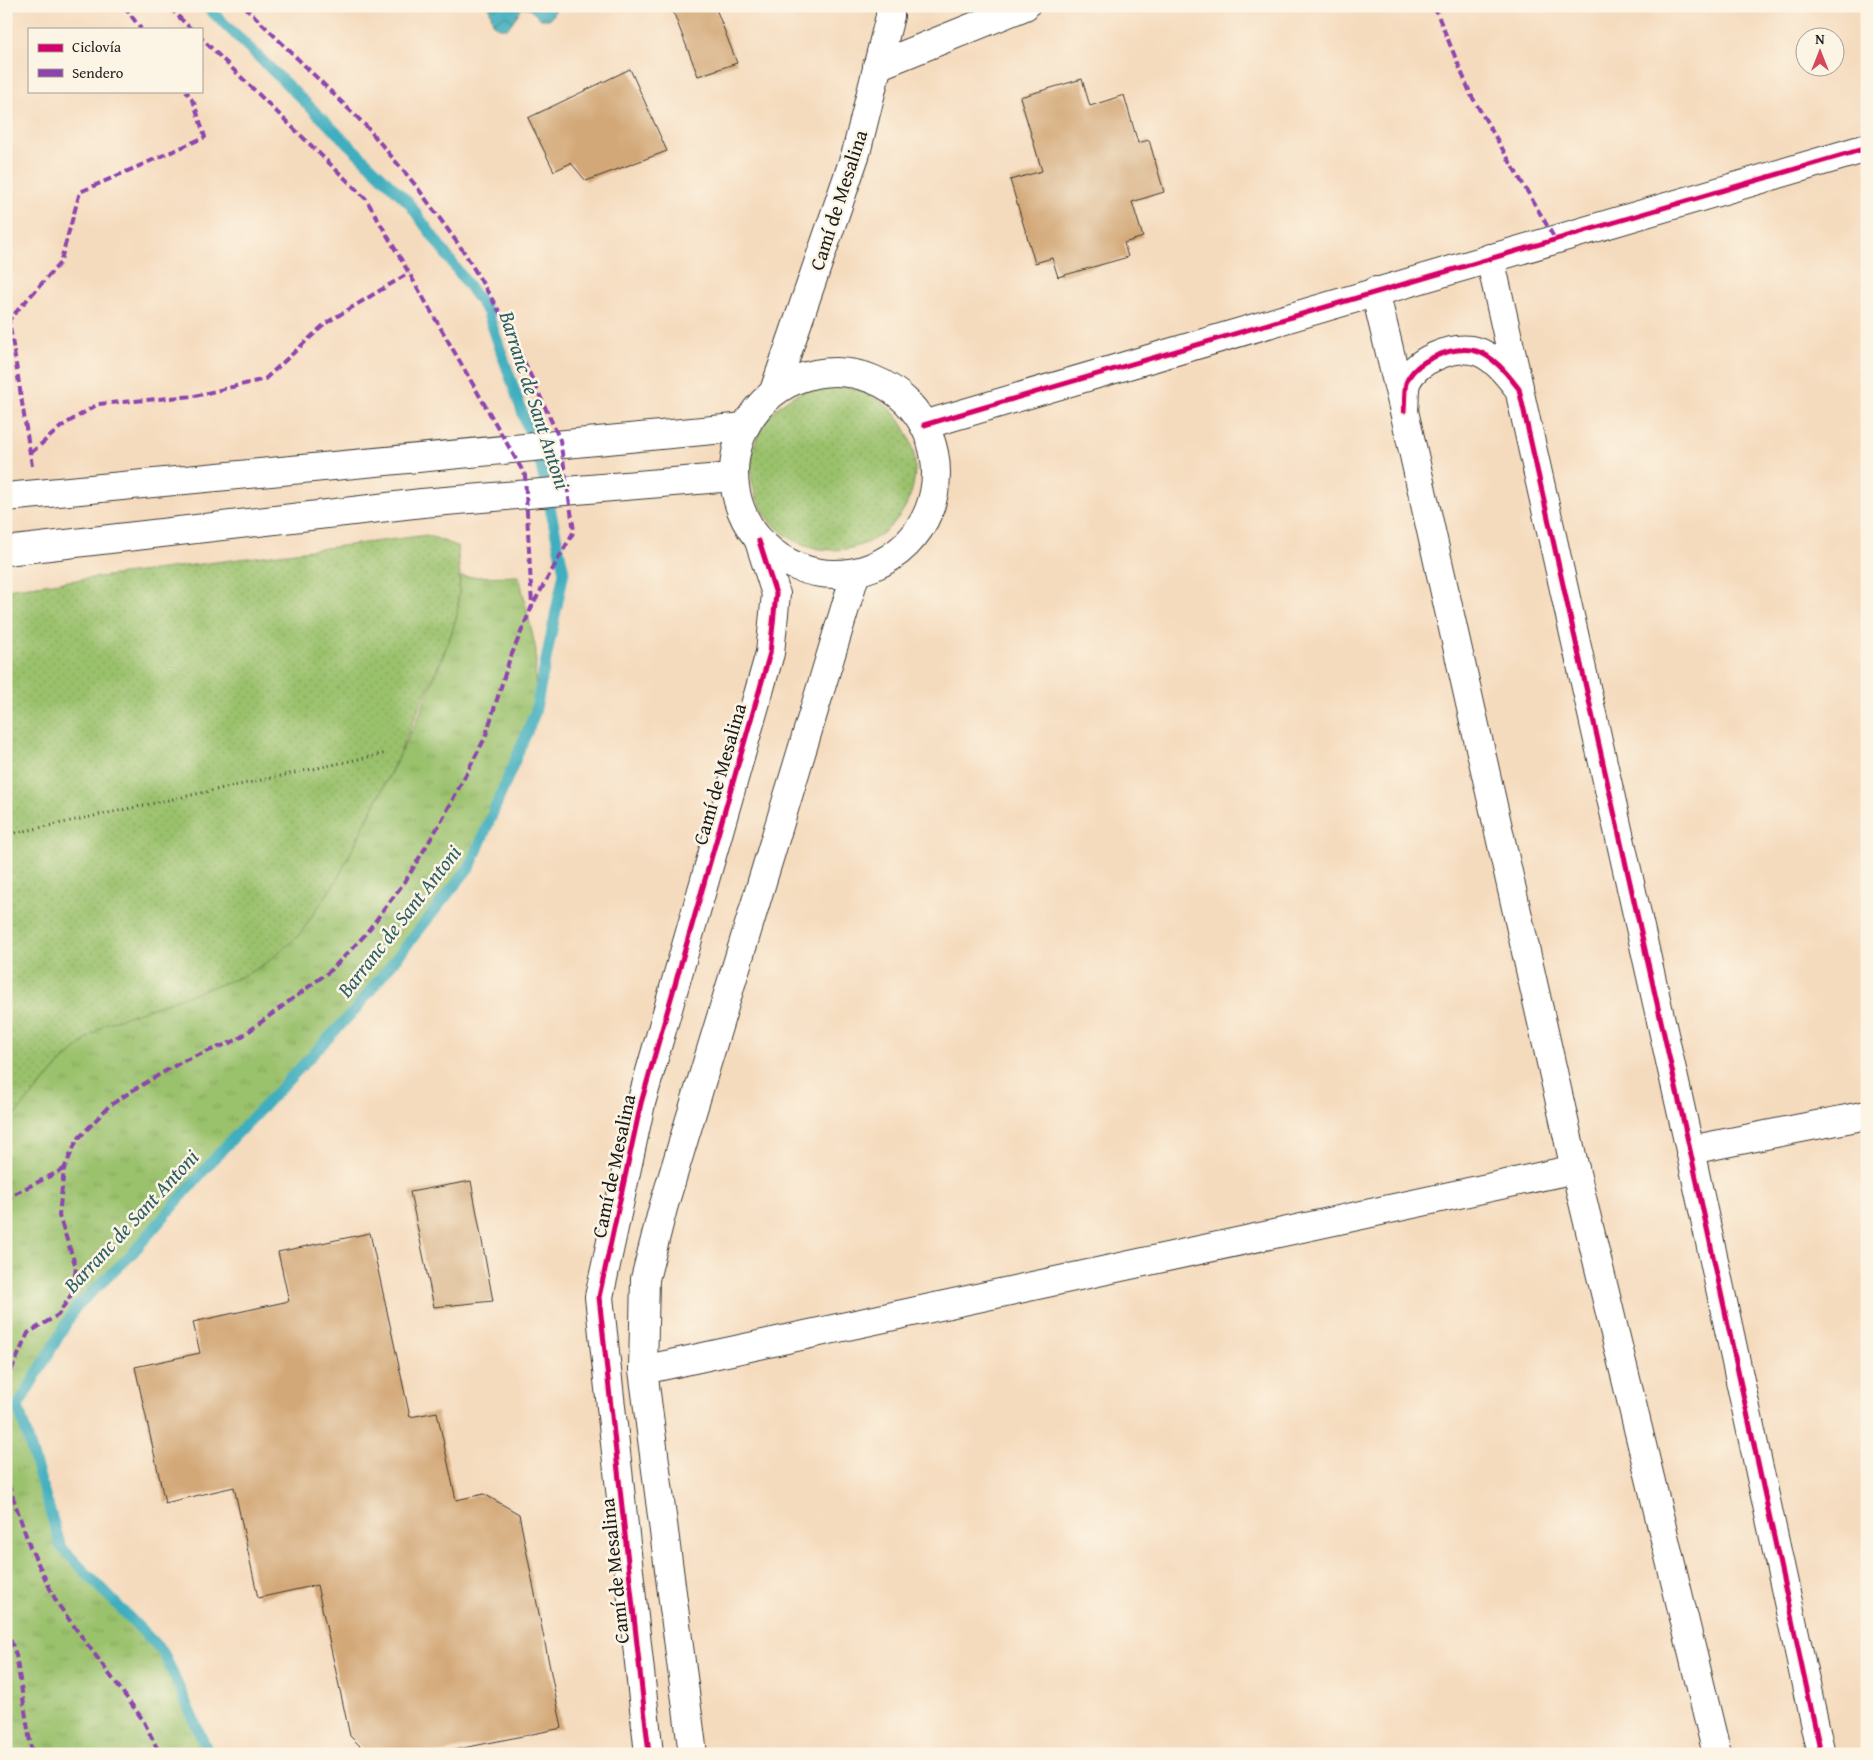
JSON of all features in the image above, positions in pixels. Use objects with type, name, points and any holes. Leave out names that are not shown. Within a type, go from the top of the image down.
[{"type":"street","name":"Camí de Mesalina","points":[[774,391],[856,153],[890,16],[890,6]]},
{"type":"street","points":[[877,66],[1025,6]]},
{"type":"street","points":[[924,425],[1867,148]]},
{"type":"street","points":[[1490,258],[1690,1150],[1821,1754]]},
{"type":"street","points":[[1375,291],[1404,410],[1575,1169],[1717,1754]]},
{"type":"street","points":[[1404,410],[1406,383],[1424,361],[1450,350],[1476,351],[1500,366],[1520,389]]},
{"type":"street","points":[[834,371],[865,375],[894,390],[917,411],[924,425],[931,440],[937,470],[932,505],[915,536],[888,560],[856,572],[820,574],[787,562],[759,541],[740,511],[733,477],[738,442],[752,414],[774,391],[802,376],[834,371]]},
{"type":"street","points":[[6,496],[745,427]]},
{"type":"street","points":[[6,551],[422,503],[733,477]]},
{"type":"street","name":"Camí de Mesalina","points":[[649,1754],[599,1298],[641,1103],[770,653],[776,594],[759,541]]},
{"type":"street","points":[[693,1754],[643,1370],[645,1279],[663,1208],[856,572]]},
{"type":"street","points":[[1690,1150],[1867,1115]]},
{"type":"street","points":[[643,1370],[1575,1169]]},
{"type":"path","points":[[6,834],[387,753]]},
{"type":"green space","points":[[841,386],[857,389],[872,396],[885,404],[897,416],[912,444],[915,468],[914,484],[909,499],[897,520],[885,532],[857,547],[825,550],[809,547],[794,540],[781,532],[769,520],[754,492],[751,460],[754,444],[761,429],[769,416],[781,404],[809,389]]},
{"type":"green space","points":[[427,535],[457,546],[460,577],[457,615],[449,641],[395,763],[338,878],[299,935],[265,964],[241,977],[105,1024],[66,1057],[6,1125],[6,589]]},
{"type":"green space","points":[[519,576],[536,650],[535,713],[471,865],[354,1011],[219,1153],[131,1255],[76,1307],[18,1406],[61,1547],[163,1652],[209,1754],[6,1754],[6,1125],[66,1057],[105,1024],[158,1004],[299,935],[338,878],[418,718],[449,641],[457,615],[460,577]]},
{"type":"water","points":[[489,6],[558,6],[550,19],[541,19],[528,8],[522,8],[508,28],[499,28],[493,23]]},
{"type":"building","points":[[671,6],[715,6],[737,63],[698,76]]},
{"type":"building","points":[[630,69],[667,151],[586,181],[571,163],[554,171],[528,118]]},
{"type":"building","points":[[1082,79],[1090,106],[1124,95],[1138,143],[1149,140],[1164,192],[1132,202],[1143,237],[1124,243],[1128,257],[1058,277],[1052,258],[1035,263],[1010,180],[1042,171],[1020,97]]},
{"type":"building","points":[[471,1181],[493,1301],[434,1307],[410,1192]]},
{"type":"building","points":[[370,1233],[410,1417],[437,1412],[456,1500],[484,1494],[519,1514],[562,1728],[434,1754],[368,1754],[350,1736],[317,1585],[258,1598],[234,1487],[165,1503],[135,1367],[200,1353],[193,1322],[289,1301],[278,1252]]},
{"type":"waterway","name":"Barranc de Sant Antoni","points":[[206,6],[408,202],[487,311],[541,466],[564,572],[535,713],[471,865],[354,1011],[219,1153],[131,1255],[76,1307],[18,1406],[61,1547],[163,1652],[209,1754]]},
{"type":"marked path","points":[[124,6],[140,28]]},
{"type":"marked path","points":[[175,6],[174,12],[190,28]]},
{"type":"marked path","points":[[244,6],[366,126],[417,187],[464,252],[509,328],[560,440],[574,531],[532,606]]},
{"type":"marked path","points":[[1434,6],[1471,95],[1555,239]]},
{"type":"marked path","points":[[6,1382],[28,1333],[58,1315],[73,1292],[76,1267],[59,1216],[64,1169],[77,1140],[109,1106],[135,1089],[183,1061],[237,1040],[330,971],[364,936],[406,880],[442,820],[485,738],[509,661],[532,606],[525,475],[366,199],[202,39]]},
{"type":"marked path","points":[[32,466],[9,320],[60,263],[80,192],[205,137],[194,103],[187,92]]},
{"type":"marked path","points":[[31,453],[62,426],[98,404],[195,396],[265,379],[326,323],[409,273]]},
{"type":"marked path","points":[[6,1202],[12,1195],[64,1169]]},
{"type":"marked path","points":[[6,1472],[30,1547],[57,1603],[143,1720],[160,1754]]},
{"type":"marked path","points":[[6,1628],[16,1655],[32,1754]]},
{"type":"cycle path","points":[[924,425],[1867,148]]},
{"type":"cycle path","points":[[1404,411],[1405,386],[1411,375],[1426,361],[1446,352],[1467,350],[1483,353],[1500,367],[1519,389],[1690,1150],[1821,1754]]},
{"type":"cycle path","points":[[649,1754],[599,1297],[641,1103],[770,653],[776,594],[759,541]]}]
